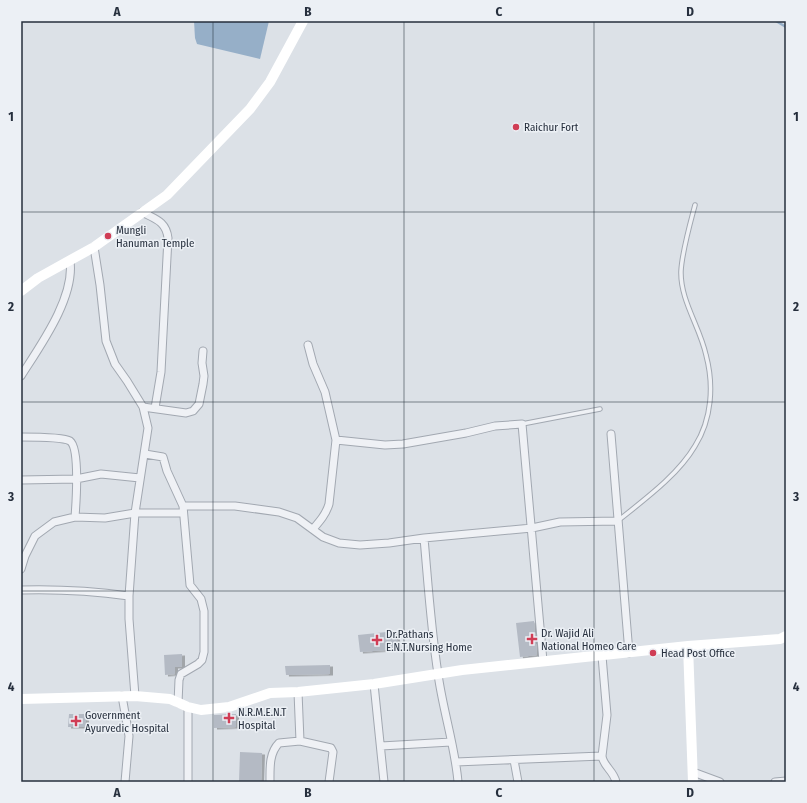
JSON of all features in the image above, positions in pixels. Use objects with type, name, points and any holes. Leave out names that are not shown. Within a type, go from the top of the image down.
[{"type":"main road","points":[[21,291],[38,278],[94,247],[167,195],[250,109],[270,82],[303,21]]},
{"type":"main road","points":[[21,699],[135,696],[170,699],[188,707],[201,710],[228,707],[270,693],[298,692],[374,684],[462,670],[688,646],[780,639],[786,636]]},
{"type":"main road","points":[[688,646],[693,777]]},
{"type":"street","points":[[142,212],[165,226],[168,238],[161,372],[155,408]]},
{"type":"street","points":[[94,247],[106,341],[115,364],[143,407],[148,428],[135,513],[129,596],[129,618],[135,696]]},
{"type":"street","points":[[21,376],[41,345],[63,303],[70,275],[70,261]]},
{"type":"street","points":[[308,345],[313,364],[325,392],[336,440],[329,504],[326,512],[313,529]]},
{"type":"street","points":[[143,407],[186,413],[193,411],[200,404],[204,376],[202,364],[203,351]]},
{"type":"street","points":[[336,440],[385,445],[403,444],[466,433],[495,426],[522,424],[544,661]]},
{"type":"street","points":[[611,434],[629,653]]},
{"type":"street","points":[[21,437],[69,441],[75,450],[75,517]]},
{"type":"street","points":[[145,454],[163,457],[167,472],[183,509],[190,585],[201,600],[204,611],[204,652],[202,660],[181,674],[179,680],[178,703]]},
{"type":"street","points":[[21,480],[76,479],[101,474],[140,478]]},
{"type":"street","points":[[21,569],[25,556],[35,536],[54,522],[75,517],[104,518],[135,513],[235,506],[279,512],[297,518],[323,537],[339,543],[360,545],[532,528],[560,522],[617,521]]},
{"type":"street","points":[[424,538],[438,674],[456,762],[458,782]]},
{"type":"street","points":[[21,590],[90,591],[129,596]]},
{"type":"street","points":[[602,656],[607,715],[602,760],[613,773],[616,782]]},
{"type":"street","points":[[374,684],[384,782]]},
{"type":"street","points":[[298,692],[300,740]]},
{"type":"street","points":[[122,696],[129,736],[125,782]]},
{"type":"street","points":[[188,707],[188,782]]},
{"type":"street","points":[[270,782],[271,759],[274,747],[279,743],[300,740],[331,748],[333,752],[329,782]]},
{"type":"street","points":[[381,746],[451,742]]},
{"type":"street","points":[[456,762],[602,756]]},
{"type":"street","points":[[514,760],[518,782]]},
{"type":"street","points":[[693,777],[720,782]]},
{"type":"street","points":[[776,782],[786,781]]},
{"type":"lane","points":[[617,521],[655,492],[679,467],[696,446],[706,420],[711,392],[706,355],[684,293],[681,271],[695,205]]},
{"type":"lane","points":[[522,424],[600,409]]},
{"type":"water","points":[[194,21],[269,21],[260,59],[197,44],[195,38]]},
{"type":"building","points":[[534,621],[537,655],[520,657],[516,623]]},
{"type":"building","points":[[396,631],[398,649],[360,652],[358,635]]},
{"type":"building","points":[[182,654],[182,667],[175,667],[175,674],[165,675],[164,655]]},
{"type":"building","points":[[330,665],[330,674],[286,675],[285,666]]},
{"type":"building","points":[[69,714],[86,714],[86,727],[68,727]]},
{"type":"building","points":[[236,714],[236,727],[214,728],[214,715]]},
{"type":"building","points":[[240,752],[262,753],[261,782],[239,782]]},
{"type":"waterway","points":[[776,21],[786,27]]},
{"type":"place","name":"Raichur Fort","points":[[516,127]]},
{"type":"place","name":"Mungli Hanuman Temple","points":[[108,236]]},
{"type":"place","name":"Dr. Wajid Ali National Homeo Care","points":[[532,639]]},
{"type":"place","name":"Dr.Pathans E.N.T.Nursing Home","points":[[377,640]]},
{"type":"place","name":"Head Post Office","points":[[653,653]]},
{"type":"place","name":"N.R.M.E.N.T Hospital","points":[[229,718]]},
{"type":"place","name":"Government Ayurvedic Hospital","points":[[76,721]]}]
